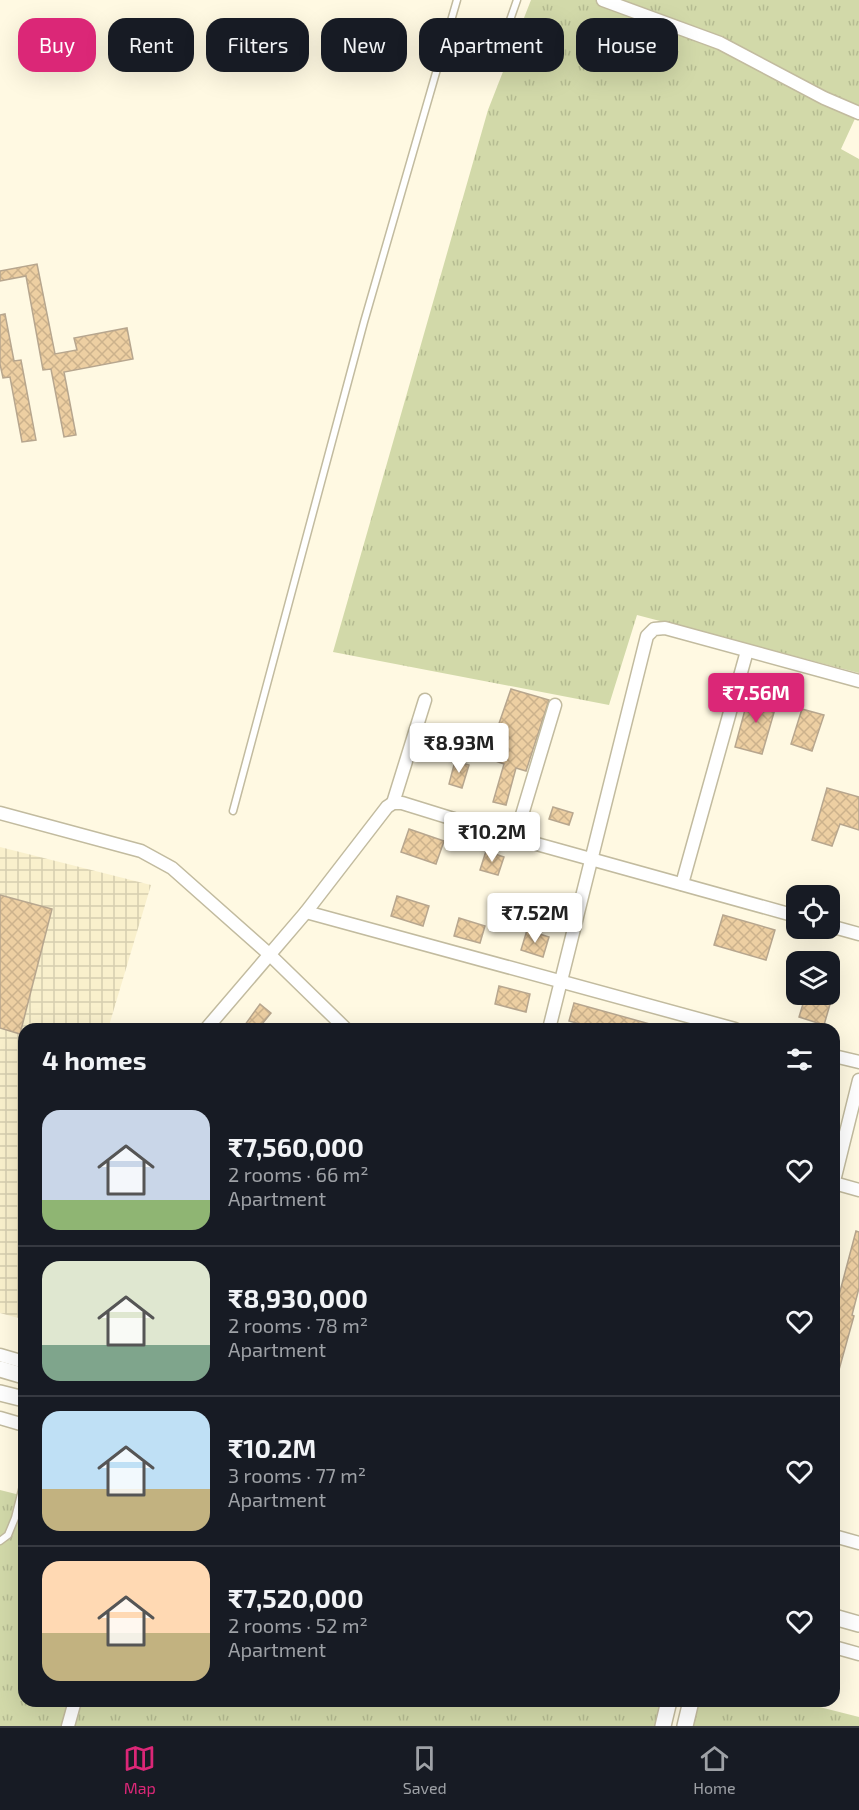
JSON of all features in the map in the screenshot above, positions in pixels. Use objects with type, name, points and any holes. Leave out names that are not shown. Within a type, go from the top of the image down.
[{"type":"street","points":[[603,0],[720,43],[824,98],[859,113]]},
{"type":"street","points":[[824,98],[859,121]]},
{"type":"street","points":[[551,1023],[647,636],[654,629],[665,628],[859,681]]},
{"type":"street","points":[[682,884],[747,651]]},
{"type":"street","points":[[393,803],[425,700]]},
{"type":"street","points":[[514,838],[555,705]]},
{"type":"street","points":[[211,1023],[306,912],[387,807],[393,803],[402,803],[514,838],[786,913]]},
{"type":"street","points":[[0,813],[141,851],[172,868],[269,954],[340,1023]]},
{"type":"street","points":[[306,912],[712,1023]]},
{"type":"street","points":[[840,929],[859,934]]},
{"type":"street","points":[[840,1057],[859,1062]]},
{"type":"street","points":[[840,1158],[859,1080]]},
{"type":"street","points":[[840,1184],[859,1190]]},
{"type":"street","points":[[0,1355],[18,1360]]},
{"type":"street","points":[[0,1369],[18,1374]]},
{"type":"street","points":[[0,1393],[18,1398]]},
{"type":"street","points":[[0,1418],[18,1423]]},
{"type":"street","points":[[840,1538],[859,1543]]},
{"type":"street","points":[[840,1619],[859,1624]]},
{"type":"street","points":[[840,1649],[859,1654]]},
{"type":"street","points":[[68,1726],[73,1707]]},
{"type":"street","points":[[663,1726],[668,1707]]},
{"type":"street","points":[[685,1726],[690,1707]]},
{"type":"lane","points":[[233,811],[364,322],[457,0]]},
{"type":"lane","points":[[511,18],[517,0]]},
{"type":"lane","points":[[0,1541],[8,1535],[18,1502]]},
{"type":"shaded area","points":[[0,847],[151,885],[110,1023],[18,1023],[18,1318],[0,1313]]},
{"type":"green space","points":[[531,0],[859,0],[859,110],[841,149],[859,159],[859,673],[637,615],[609,705],[333,652],[488,110],[503,72],[564,72],[564,18],[524,18]]},
{"type":"green space","points":[[0,1490],[18,1494],[18,1707],[662,1707],[657,1726],[0,1726]]},
{"type":"green space","points":[[690,1707],[820,1707],[859,1717],[859,1726],[685,1726]]},
{"type":"building","points":[[37,264],[55,354],[77,350],[74,338],[127,328],[133,359],[64,372],[76,435],[64,437],[51,369],[43,370],[26,276],[0,281],[0,271]]},
{"type":"building","points":[[5,314],[14,361],[21,360],[36,440],[22,442],[10,377],[3,378],[0,364],[0,315]]},
{"type":"building","points":[[511,689],[549,700],[526,771],[516,768],[506,805],[493,802],[504,764],[487,758]]},
{"type":"building","points":[[749,695],[777,702],[762,754],[735,747]]},
{"type":"building","points":[[802,709],[824,715],[812,751],[791,744]]},
{"type":"building","points":[[455,761],[469,765],[462,788],[449,784]]},
{"type":"building","points":[[827,788],[859,797],[859,830],[840,824],[832,846],[812,840]]},
{"type":"building","points":[[553,807],[573,813],[569,825],[549,819]]},
{"type":"building","points":[[409,829],[444,841],[436,864],[401,852]]},
{"type":"building","points":[[486,851],[504,857],[498,875],[480,870]]},
{"type":"building","points":[[0,895],[52,909],[23,1023],[18,1023],[18,1033],[0,1028]]},
{"type":"building","points":[[397,896],[429,906],[423,926],[391,916]]},
{"type":"building","points":[[723,915],[775,930],[766,960],[714,945]]},
{"type":"building","points":[[459,918],[485,926],[480,943],[454,936]]},
{"type":"building","points":[[527,930],[549,937],[543,957],[521,950]]},
{"type":"building","points":[[499,986],[530,994],[526,1012],[495,1004]]},
{"type":"building","points":[[574,1003],[646,1023],[576,1023],[569,1021]]},
{"type":"building","points":[[260,1004],[271,1013],[263,1023],[246,1023]]},
{"type":"building","points":[[803,1005],[830,1005],[825,1023],[799,1017]]},
{"type":"building","points":[[856,1231],[859,1232],[859,1288],[840,1366],[840,1291]]}]
